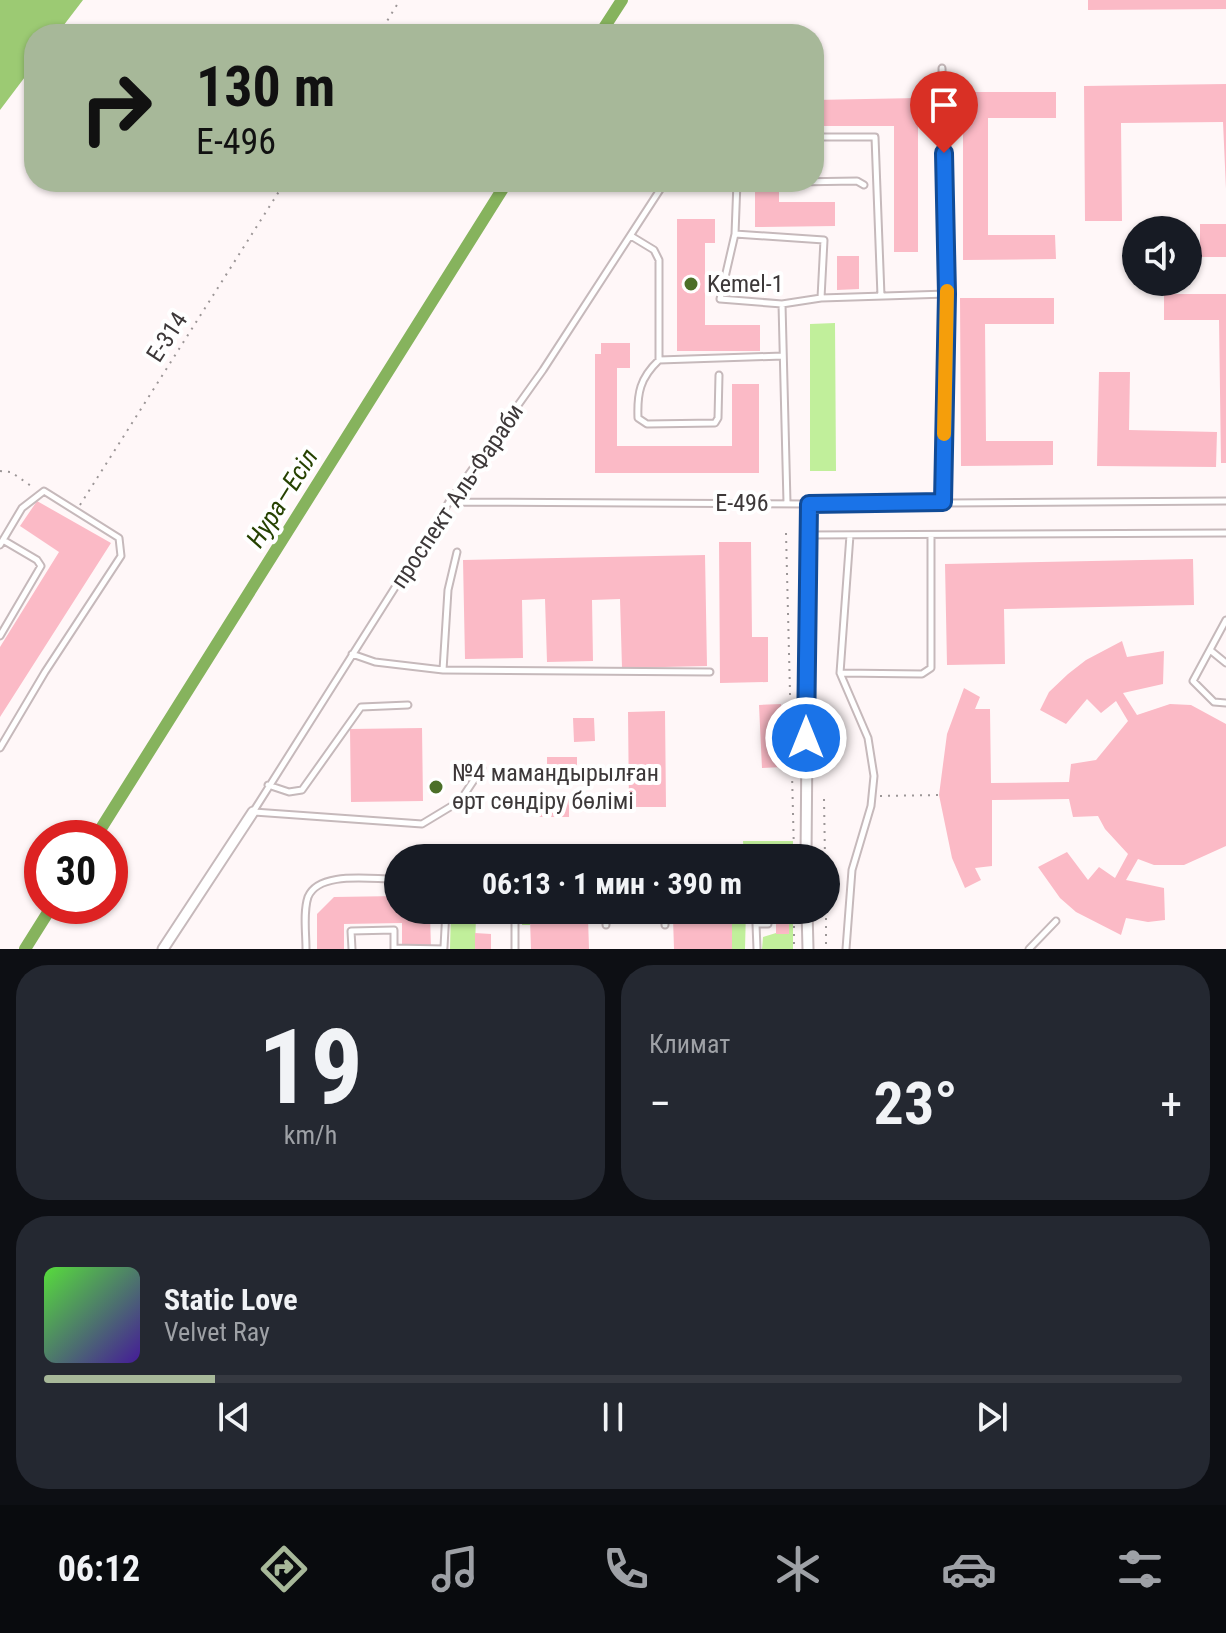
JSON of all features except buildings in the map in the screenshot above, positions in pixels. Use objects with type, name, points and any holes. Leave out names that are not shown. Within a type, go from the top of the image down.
[{"type":"street","points":[[806,844],[809,504]]},
{"type":"street","points":[[163,949],[253,812]]},
{"type":"street","points":[[807,924],[808,949]]},
{"type":"lane","points":[[942,68],[947,294],[943,502]]},
{"type":"lane","points":[[824,137],[875,137],[876,228],[881,296]]},
{"type":"lane","points":[[824,182],[857,181],[864,185]]},
{"type":"lane","name":"проспект Аль-Фараби","points":[[253,812],[449,502],[543,370],[659,192]]},
{"type":"lane","points":[[737,192],[735,234],[720,299],[782,304],[821,298],[947,294]]},
{"type":"lane","points":[[735,234],[824,240],[821,298]]},
{"type":"lane","points":[[631,236],[654,250],[659,260],[659,360]]},
{"type":"lane","points":[[782,304],[787,503]]},
{"type":"lane","points":[[719,375],[718,418],[715,423],[647,424],[638,418],[637,391],[647,371],[659,360],[783,356]]},
{"type":"lane","points":[[0,636],[41,566],[37,560],[2,543],[22,508],[40,492],[77,510],[119,538],[121,556],[45,672],[0,748]]},
{"type":"lane","name":"E-496","points":[[449,502],[809,504],[1226,501]]},
{"type":"lane","points":[[807,535],[1226,533]]},
{"type":"lane","points":[[846,949],[852,870],[872,796],[874,776],[868,738],[840,673],[850,535]]},
{"type":"lane","points":[[840,673],[922,674],[931,668],[931,535]]},
{"type":"lane","points":[[443,670],[448,590],[457,552]]},
{"type":"lane","points":[[1226,620],[1193,681],[1214,702],[1226,703]]},
{"type":"lane","points":[[1210,650],[1226,663]]},
{"type":"lane","points":[[352,654],[375,662],[443,670],[710,672]]},
{"type":"lane","points":[[268,785],[289,792],[302,790],[361,707],[408,705]]},
{"type":"lane","points":[[253,812],[422,824],[460,801],[482,768]]},
{"type":"lane","points":[[306,949],[307,900],[313,889],[324,881],[384,879]]},
{"type":"lane","points":[[1029,949],[1056,921]]},
{"type":"lane","points":[[352,949],[351,931],[394,930],[394,948],[444,948],[445,924]]},
{"type":"lane","points":[[515,924],[515,949]]},
{"type":"lane","points":[[756,924],[757,949]]},
{"type":"path","points":[[385,24],[400,0]]},
{"type":"path","name":"E-314","points":[[77,510],[279,192]]},
{"type":"path","points":[[0,471],[11,472],[40,492]]},
{"type":"path","points":[[786,533],[794,844]]},
{"type":"path","points":[[872,796],[939,795]]},
{"type":"path","points":[[824,799],[825,844]]},
{"type":"path","points":[[794,924],[794,949]]},
{"type":"path","points":[[826,924],[826,949]]},
{"type":"green space","points":[[0,0],[83,0],[65,24],[24,24],[24,78],[0,110]]},
{"type":"green space","points":[[835,323],[836,471],[810,471],[810,324]]},
{"type":"green space","points":[[743,841],[793,841],[793,844],[743,844]]},
{"type":"green space","points":[[451,924],[476,924],[475,949],[450,949]]},
{"type":"green space","points":[[732,924],[746,924],[745,949],[732,949]]},
{"type":"green space","points":[[776,924],[793,924],[793,949],[762,949],[763,937],[776,933]]},
{"type":"waterway","name":"Нура—Есіл","points":[[606,24],[622,0]]},
{"type":"waterway","name":"Нура—Есіл","points":[[106,820],[501,192]]},
{"type":"waterway","name":"Нура—Есіл","points":[[25,949],[41,924]]},
{"type":"slow traffic","points":[[944,434],[947,291]]},
{"type":"place","name":"Kemel-1","points":[[691,284]]},
{"type":"place","name":"№4 мамандырылған өрт сөндіру бөлімі","points":[[436,787]]},
{"type":"route","points":[[806,738],[809,504],[943,502],[947,294],[944,153]]}]
